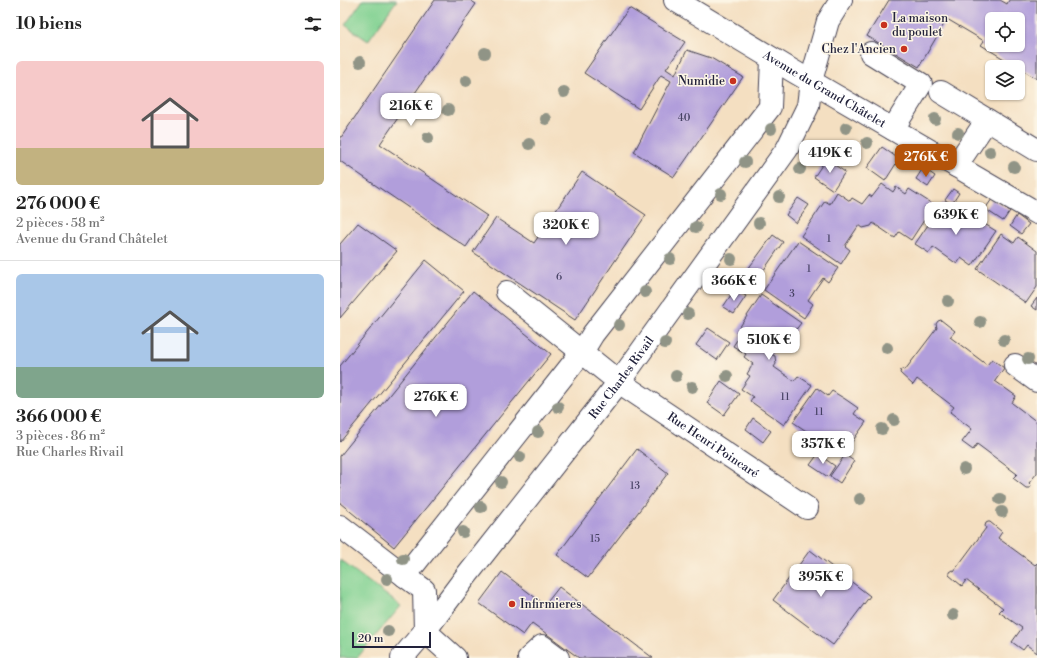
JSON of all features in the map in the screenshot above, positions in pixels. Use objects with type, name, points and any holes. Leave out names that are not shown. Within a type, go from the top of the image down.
[{"type":"street","name":"Avenue du Grand Châtelet","points":[[675,0],[811,82],[1037,213]]},
{"type":"street","name":"Rue Charles Rivail","points":[[402,658],[425,631],[467,575],[619,382],[786,149],[808,106],[811,82],[828,21],[841,0]]},
{"type":"street","points":[[871,53],[921,84],[893,129]]},
{"type":"street","points":[[405,576],[582,352],[593,334],[770,107],[772,59]]},
{"type":"street","points":[[941,92],[1037,150]]},
{"type":"street","points":[[956,166],[987,120]]},
{"type":"street","name":"Rue Henri Poincaré","points":[[507,292],[619,382],[807,508]]},
{"type":"street","points":[[1015,365],[1037,381]]},
{"type":"street","points":[[340,526],[424,590],[425,631],[455,658]]},
{"type":"street","points":[[529,658],[542,646],[558,658]]},
{"type":"green space","points":[[363,0],[397,0],[368,41],[345,25]]},
{"type":"green space","points":[[340,560],[401,606],[357,658],[340,658]]},
{"type":"building","points":[[435,0],[470,0],[476,4],[380,144],[487,216],[466,247],[340,161],[340,139]]},
{"type":"building","points":[[889,0],[1000,0],[1007,4],[1009,0],[1037,0],[1037,79],[1025,72],[1025,60],[1006,60],[993,52],[1025,52],[1025,12],[985,12],[985,47],[981,45],[984,41],[947,19],[919,67],[867,36]]},
{"type":"building","points":[[629,8],[685,42],[666,69],[675,75],[687,50],[711,58],[743,77],[674,177],[634,152],[671,81],[661,75],[639,109],[584,73]]},
{"type":"building","points":[[882,147],[899,159],[885,181],[867,168]]},
{"type":"building","points":[[826,159],[845,172],[833,190],[814,177]]},
{"type":"building","points":[[923,168],[935,176],[928,187],[916,179]]},
{"type":"building","points":[[582,172],[646,215],[575,320],[473,252],[496,218],[534,243]]},
{"type":"building","points":[[882,184],[893,192],[896,187],[906,194],[909,189],[934,205],[911,240],[899,232],[895,238],[873,223],[871,226],[863,228],[859,225],[845,246],[850,250],[841,264],[801,236],[825,201],[830,204],[837,192],[850,201],[852,198],[862,204],[869,195],[872,197]]},
{"type":"building","points":[[953,189],[959,193],[952,204],[945,200]]},
{"type":"building","points":[[798,198],[809,205],[796,223],[786,215]]},
{"type":"building","points":[[992,199],[1010,211],[1003,221],[985,209]]},
{"type":"building","points":[[943,203],[967,220],[970,215],[996,231],[972,266],[961,258],[957,264],[933,247],[929,253],[915,244]]},
{"type":"building","points":[[1017,215],[1029,224],[1021,234],[1010,226]]},
{"type":"building","points":[[358,223],[397,251],[340,318],[340,244]]},
{"type":"building","points":[[1001,234],[1014,243],[1018,237],[1037,251],[1037,287],[1026,303],[977,269]]},
{"type":"building","points":[[773,235],[783,242],[759,277],[748,269]]},
{"type":"building","points":[[798,241],[838,268],[828,282],[823,278],[814,291],[808,300],[813,304],[804,318],[764,290]]},
{"type":"building","points":[[426,260],[464,291],[340,442],[340,366]]},
{"type":"building","points":[[735,289],[746,296],[734,314],[723,307]]},
{"type":"building","points":[[473,291],[551,354],[394,547],[340,503],[340,456]]},
{"type":"building","points":[[761,295],[801,323],[791,336],[786,332],[771,354],[775,356],[776,364],[774,367],[794,381],[798,376],[812,385],[784,425],[750,401],[753,397],[741,389],[750,376],[747,374],[753,364],[744,357],[746,354],[733,346],[741,334],[737,331]]},
{"type":"building","points":[[1037,298],[1037,310],[1031,306]]},
{"type":"building","points":[[941,320],[955,331],[950,337],[987,365],[992,359],[1004,368],[995,381],[1016,396],[1012,403],[1037,422],[1037,473],[1029,483],[1031,485],[1030,488],[1026,488],[1013,478],[1017,474],[977,444],[973,450],[962,442],[972,429],[950,412],[954,407],[917,379],[913,385],[900,373],[901,370],[905,370],[937,328],[936,324],[938,321]]},
{"type":"building","points":[[708,328],[729,342],[717,360],[696,345]]},
{"type":"building","points":[[721,381],[739,394],[724,415],[707,403]]},
{"type":"building","points":[[817,388],[828,396],[832,391],[858,408],[854,414],[866,422],[842,456],[830,448],[834,442],[822,434],[818,439],[793,422]]},
{"type":"building","points":[[753,418],[771,431],[763,442],[746,429]]},
{"type":"building","points":[[637,449],[668,473],[588,578],[557,555]]},
{"type":"building","points":[[818,454],[835,466],[828,477],[810,465]]},
{"type":"building","points":[[845,455],[854,461],[840,483],[830,476]]},
{"type":"building","points":[[988,522],[1002,532],[998,538],[1035,565],[1037,563],[1037,653],[1027,645],[1023,650],[1012,642],[1022,628],[999,612],[1003,608],[966,580],[962,586],[949,575],[949,572],[952,570],[954,571],[986,528],[986,523]]},
{"type":"building","points":[[810,550],[870,596],[833,645],[773,600]]},
{"type":"building","points":[[502,572],[545,605],[559,587],[653,658],[579,658],[532,623],[523,635],[479,603]]},
{"type":"place","name":"La maison du poulet","points":[[884,25]]},
{"type":"place","name":"Chez l'Ancien","points":[[904,49]]},
{"type":"place","name":"Numidie","points":[[733,81]]},
{"type":"place","name":"Infirmieres","points":[[512,604]]}]
